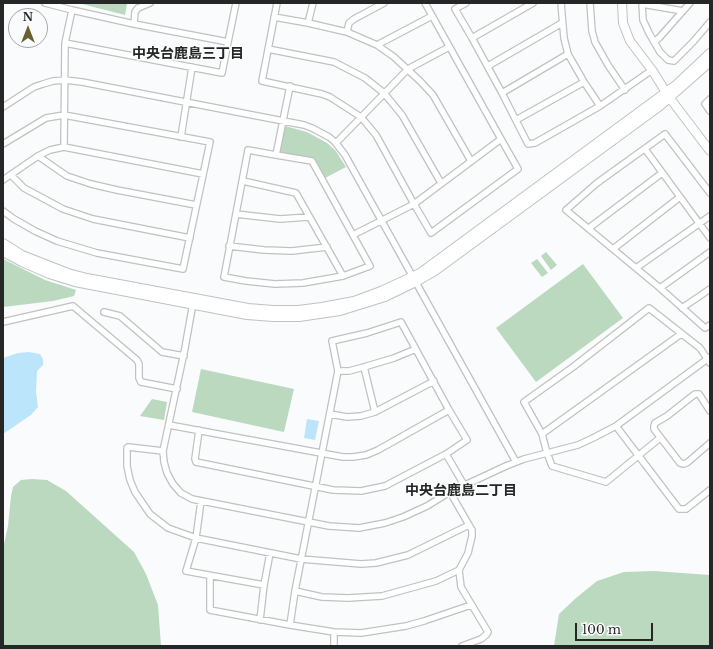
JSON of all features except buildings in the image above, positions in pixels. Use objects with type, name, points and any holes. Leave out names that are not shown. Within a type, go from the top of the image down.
[{"type":"street","points":[[45,3],[134,24],[228,42]]},
{"type":"street","points":[[134,24],[135,12],[138,8],[150,3]]},
{"type":"street","points":[[65,43],[222,73],[236,3]]},
{"type":"street","points":[[277,3],[262,81],[290,86],[330,97],[361,117],[376,135],[431,233],[518,169],[424,3]]},
{"type":"street","points":[[308,23],[313,3]]},
{"type":"street","points":[[347,32],[350,23],[384,3]]},
{"type":"street","points":[[466,3],[455,9],[488,66],[528,144],[535,143],[600,106],[652,70]]},
{"type":"street","points":[[472,38],[532,3]]},
{"type":"street","points":[[561,3],[562,23],[568,54],[600,106]]},
{"type":"street","points":[[590,3],[592,31],[595,42],[625,90]]},
{"type":"street","points":[[622,3],[623,23],[630,41],[652,70],[667,95],[710,151]]},
{"type":"street","points":[[684,12],[642,3],[643,20],[648,33],[668,60],[674,61],[710,22]]},
{"type":"street","points":[[654,42],[684,12],[690,3]]},
{"type":"street","points":[[64,147],[65,43],[72,10]]},
{"type":"street","points":[[377,46],[432,16]]},
{"type":"street","points":[[274,17],[347,32],[377,46],[394,57],[433,95],[471,161]]},
{"type":"street","points":[[488,66],[562,23]]},
{"type":"street","points":[[336,143],[408,69],[449,46]]},
{"type":"street","points":[[268,49],[334,62],[365,78],[384,93],[402,115],[441,183]]},
{"type":"street","points":[[3,243],[22,255],[68,273],[247,315],[299,317],[340,311],[386,297],[414,279],[435,271],[660,106],[677,84],[710,53]]},
{"type":"street","points":[[502,93],[568,54]]},
{"type":"street","points":[[667,95],[710,62]]},
{"type":"street","points":[[181,137],[192,67]]},
{"type":"street","points":[[3,107],[34,87],[53,81],[65,80],[282,120],[312,128],[329,137],[336,143],[345,155],[516,462]]},
{"type":"street","points":[[516,120],[584,82]]},
{"type":"street","points":[[276,155],[290,86]]},
{"type":"street","points":[[710,99],[705,104],[710,111]]},
{"type":"street","points":[[3,144],[46,118],[64,115],[210,142],[183,269],[97,253],[58,242],[34,231],[3,211]]},
{"type":"street","points":[[710,193],[665,134],[598,183],[566,210],[660,288],[705,328],[710,325]]},
{"type":"street","points":[[353,235],[414,204],[501,139]]},
{"type":"street","points":[[3,180],[38,156],[50,150],[64,147],[203,174]]},
{"type":"street","points":[[248,150],[276,155],[312,161],[370,266],[343,276],[303,283],[275,284],[224,277],[248,150]]},
{"type":"street","points":[[645,150],[710,238]]},
{"type":"street","points":[[38,156],[67,176],[91,184],[196,205]]},
{"type":"street","points":[[589,228],[662,173]]},
{"type":"street","points":[[11,175],[24,188],[63,209],[93,219],[190,238]]},
{"type":"street","points":[[243,181],[296,192],[343,276]]},
{"type":"street","points":[[613,249],[680,197]]},
{"type":"street","points":[[236,214],[280,219],[309,217]]},
{"type":"street","points":[[636,268],[710,216]]},
{"type":"street","points":[[229,246],[264,250],[292,251],[327,247]]},
{"type":"street","points":[[3,252],[49,274],[75,282],[194,302]]},
{"type":"street","points":[[660,288],[710,252]]},
{"type":"street","points":[[682,308],[710,289]]},
{"type":"street","points":[[194,302],[184,356],[163,451],[167,473],[173,484],[181,493],[192,500],[309,523],[359,528],[385,523],[426,506],[486,474],[516,462],[547,454],[578,445],[616,426],[709,360],[700,348],[649,308],[573,367],[524,402],[542,434],[547,454],[552,466],[606,482],[660,438]]},
{"type":"street","points":[[3,322],[73,306],[137,360],[139,364],[139,378],[141,382],[177,389]]},
{"type":"street","points":[[104,312],[120,316],[162,352],[184,356]]},
{"type":"street","points":[[199,430],[194,459],[196,462],[316,488],[350,491],[372,490],[395,481],[446,454],[467,440],[401,322],[367,333],[332,341],[338,372],[321,453],[316,488],[295,591],[290,626]]},
{"type":"street","points":[[542,434],[681,334]]},
{"type":"street","points":[[338,372],[364,367],[394,358],[416,349]]},
{"type":"street","points":[[364,367],[375,412]]},
{"type":"street","points":[[330,414],[354,417],[375,412],[434,381]]},
{"type":"street","points":[[710,411],[708,403],[699,394],[695,394],[667,416],[655,423],[654,429],[680,463],[684,464],[688,462],[710,443]]},
{"type":"street","points":[[169,425],[343,457],[366,455],[378,450],[449,410]]},
{"type":"street","points":[[616,426],[679,509],[686,509],[710,490]]},
{"type":"street","points":[[163,451],[128,447],[127,466],[130,480],[135,492],[150,514],[168,528],[196,538],[302,559],[361,564],[385,561],[408,555],[469,525]]},
{"type":"street","points":[[446,454],[464,485]]},
{"type":"street","points":[[450,492],[472,530],[468,552],[459,570],[461,588],[488,632],[481,639],[462,646]]},
{"type":"street","points":[[201,501],[196,538],[186,571],[264,585]]},
{"type":"street","points":[[260,620],[264,585],[270,553]]},
{"type":"street","points":[[295,591],[322,597],[348,598],[382,596],[436,580],[459,570]]},
{"type":"street","points":[[210,576],[210,610],[290,626],[334,632],[360,633],[406,626],[471,605]]},
{"type":"street","points":[[334,632],[334,646]]},
{"type":"green space","points":[[78,3],[129,3],[127,4],[125,15]]},
{"type":"green space","points":[[285,126],[307,132],[327,143],[335,150],[346,167],[325,178],[315,160],[280,153],[279,150],[283,128]]},
{"type":"green space","points":[[546,252],[557,265],[551,270],[541,256]]},
{"type":"green space","points":[[3,259],[45,280],[76,290],[74,296],[53,301],[3,307]]},
{"type":"green space","points":[[537,259],[548,273],[542,277],[531,263]]},
{"type":"green space","points":[[583,264],[623,318],[536,382],[496,328]]},
{"type":"green space","points":[[201,369],[294,389],[284,432],[192,412]]},
{"type":"green space","points":[[152,399],[167,402],[164,420],[140,416]]},
{"type":"green space","points":[[21,480],[47,480],[66,491],[134,552],[146,574],[158,605],[161,646],[3,646],[3,549],[8,526],[11,496],[13,487]]},
{"type":"green space","points":[[654,571],[710,575],[710,646],[554,646],[559,614],[597,581],[624,572]]},
{"type":"water","points":[[29,352],[40,354],[43,359],[43,365],[37,371],[36,392],[38,407],[31,415],[3,434],[3,358],[18,353]]},
{"type":"water","points":[[307,419],[319,421],[315,440],[304,438]]},
{"type":"district","name":"中央台鹿島三丁目","points":[[188,54]]},
{"type":"district","name":"中央台鹿島二丁目","points":[[461,491]]}]
